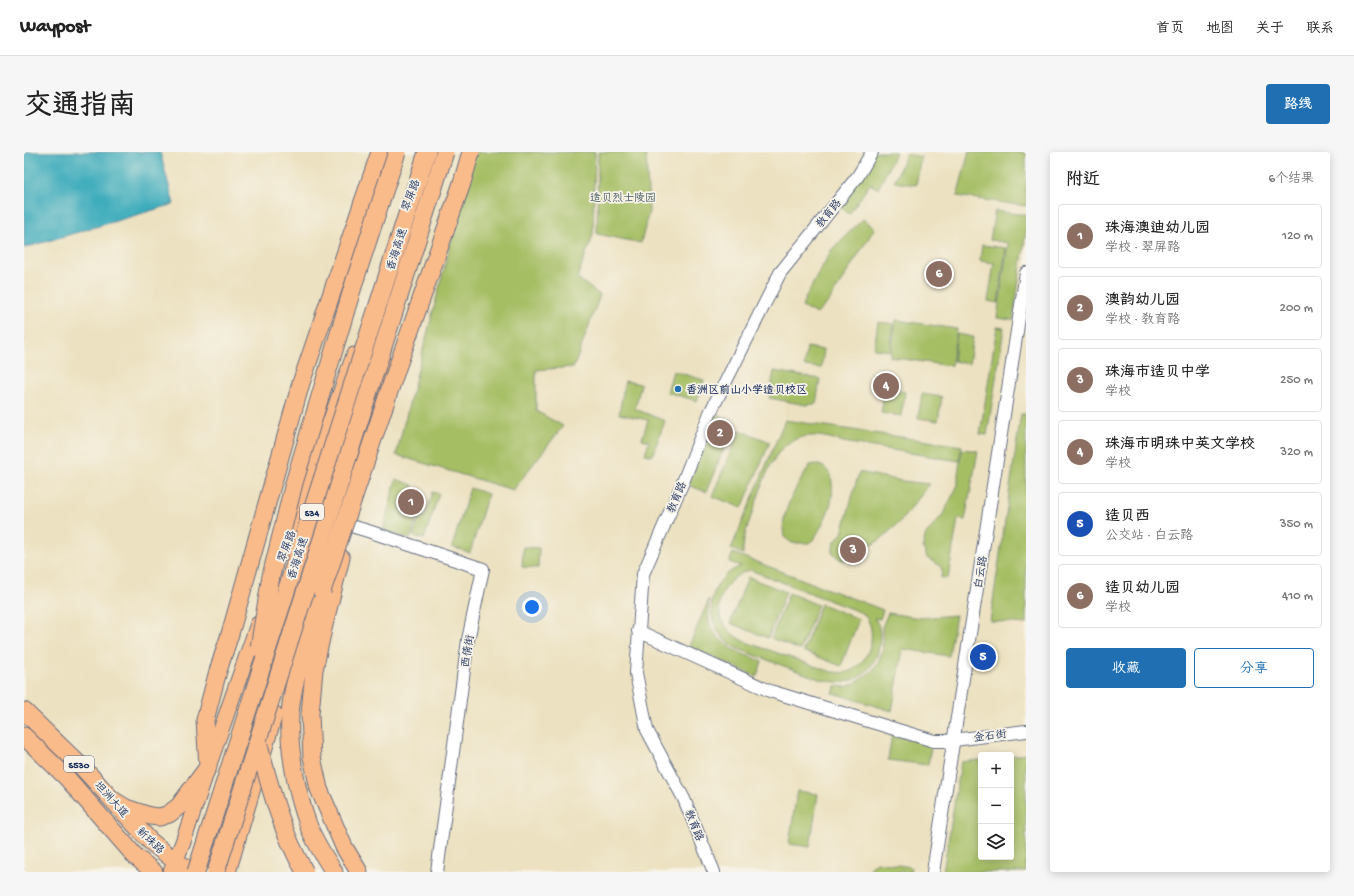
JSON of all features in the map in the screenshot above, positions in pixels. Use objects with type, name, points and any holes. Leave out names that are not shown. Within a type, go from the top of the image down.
[{"type":"highway","points":[[113,800],[126,808],[150,816],[160,817],[169,814],[179,806],[208,767],[205,720],[301,383],[380,152]]},
{"type":"highway","points":[[305,872],[286,836],[271,794],[254,725],[255,673],[271,576],[294,483],[352,288],[397,152]]},
{"type":"highway","name":"香海高速","points":[[195,872],[426,152]]},
{"type":"highway","name":"香海高速","points":[[216,872],[447,152]]},
{"type":"highway","points":[[334,872],[310,827],[301,799],[292,762],[290,730],[291,705],[298,667],[322,591],[461,186],[471,152]]},
{"type":"highway","points":[[359,872],[344,847],[319,789],[312,757],[310,714],[314,670],[322,629],[336,574],[365,479]]},
{"type":"highway","name":"坦洲大道","points":[[24,711],[84,769],[131,820]]},
{"type":"highway","name":"坦洲大道","points":[[24,736],[67,778],[121,839]]},
{"type":"highway","name":"新珠路","points":[[131,820],[173,867],[195,872]]},
{"type":"highway","points":[[121,839],[134,872]]},
{"type":"highway","name":"新珠路","points":[[121,839],[135,856],[154,872]]},
{"type":"main road","name":"翠屏路","points":[[173,867],[426,152]]},
{"type":"main road","name":"翠屏路","points":[[228,872],[307,605],[447,152]]},
{"type":"main road","points":[[365,479],[385,354]]},
{"type":"street","name":"教育路","points":[[714,872],[684,799],[647,730],[636,673],[643,574],[683,482],[710,413],[780,273],[858,176],[872,152]]},
{"type":"street","name":"白云路","points":[[932,872],[954,740],[1026,273]]},
{"type":"street","name":"西倩街","points":[[351,526],[483,569],[468,640],[437,872]]},
{"type":"street","name":"金石街","points":[[638,631],[770,691],[934,741],[1026,731]]},
{"type":"green space","points":[[474,152],[595,152],[593,235],[577,278],[600,295],[574,367],[536,370],[536,411],[563,426],[513,490],[396,455]]},
{"type":"green space","name":"造贝烈士陵园","points":[[598,152],[646,152],[649,211],[641,243],[597,234]]},
{"type":"green space","points":[[875,152],[896,152],[878,189],[870,184],[849,214],[839,206]]},
{"type":"green space","points":[[969,152],[1026,152],[1026,206],[957,196]]},
{"type":"green space","points":[[906,154],[921,157],[916,185],[894,182]]},
{"type":"green space","points":[[995,211],[1026,215],[1026,232],[1013,320],[997,318],[1008,243],[990,240]]},
{"type":"green space","points":[[863,219],[875,228],[829,301],[817,314],[802,307],[805,298],[832,249]]},
{"type":"green space","points":[[982,245],[1006,248],[998,303],[988,301],[994,263],[980,261]]},
{"type":"green space","points":[[896,320],[957,329],[951,366],[890,357]]},
{"type":"green space","points":[[878,322],[894,324],[890,351],[874,349]]},
{"type":"green space","points":[[997,327],[1004,328],[987,435],[980,434]]},
{"type":"green space","points":[[957,334],[973,337],[969,364],[953,361]]},
{"type":"green space","points":[[807,347],[824,350],[821,368],[804,366]]},
{"type":"green space","points":[[673,371],[704,380],[697,401],[667,392]]},
{"type":"green space","points":[[774,371],[820,379],[816,404],[806,405],[769,398]]},
{"type":"green space","points":[[625,381],[641,384],[635,409],[665,421],[652,456],[645,454],[649,441],[642,439],[648,420],[619,414]]},
{"type":"green space","points":[[885,389],[905,392],[901,416],[881,413]]},
{"type":"green space","points":[[922,394],[942,397],[938,421],[918,418]]},
{"type":"green space","points":[[716,413],[736,425],[726,447],[706,439]]},
{"type":"green space","points":[[1021,414],[1026,414],[1026,624],[990,621]]},
{"type":"green space","points":[[785,420],[962,446],[959,461],[843,442],[823,437],[807,436],[794,440],[783,447],[768,471],[747,528],[743,554],[731,549]]},
{"type":"green space","points":[[740,430],[770,442],[742,508],[712,496]]},
{"type":"green space","points":[[706,441],[724,448],[706,492],[688,485]]},
{"type":"green space","points":[[962,449],[978,451],[965,520],[958,519],[948,578],[941,578],[942,570],[940,566],[927,558],[923,548],[925,536],[943,514],[958,485],[958,473]]},
{"type":"green space","points":[[816,464],[824,467],[831,475],[831,502],[827,515],[810,543],[792,543],[784,537],[784,518],[795,490],[810,465]]},
{"type":"green space","points":[[859,472],[902,481],[930,484],[900,522],[881,539],[851,559],[841,560],[832,553],[834,543],[842,533]]},
{"type":"green space","points":[[396,479],[413,485],[404,511],[418,515],[410,539],[383,530]]},
{"type":"green space","points":[[470,488],[488,494],[470,553],[452,547]]},
{"type":"green space","points":[[433,492],[439,494],[424,539],[413,536],[420,515],[425,517]]},
{"type":"green space","points":[[523,547],[539,548],[538,568],[522,567]]},
{"type":"green space","points":[[733,553],[883,610],[880,619],[874,618],[879,628],[880,642],[879,650],[869,669],[857,678],[850,681],[835,682],[819,679],[738,649],[729,643],[723,638],[715,626],[711,605],[717,586],[723,578],[731,571],[741,566],[729,562]],"holes":[[[750,570],[862,613],[871,627],[870,645],[863,661],[857,667],[848,672],[841,673],[832,672],[743,641],[729,630],[724,623],[719,608],[723,592],[729,583],[739,575]]]},
{"type":"green space","points":[[748,577],[786,592],[768,638],[730,623]]},
{"type":"green space","points":[[789,593],[818,605],[800,650],[771,638]]},
{"type":"green space","points":[[709,599],[709,621],[712,629],[723,642],[730,647],[738,652],[762,661],[757,677],[689,646]]},
{"type":"green space","points":[[821,604],[859,619],[841,666],[803,651]]},
{"type":"green space","points":[[888,613],[920,618],[956,615],[949,656],[903,649],[892,711],[833,693],[836,686],[846,687],[855,683],[873,670],[883,650],[882,627]]},
{"type":"green space","points":[[892,734],[931,746],[928,765],[888,760]]},
{"type":"green space","points":[[1026,754],[1026,872],[943,872],[961,762],[978,760],[978,860],[1014,860],[1014,756]]},
{"type":"green space","points":[[797,791],[818,794],[810,847],[789,844]]},
{"type":"green space","points":[[877,862],[911,867],[910,872],[866,872]]},
{"type":"water","points":[[24,152],[160,152],[174,204],[24,248]]},
{"type":"place","name":"造贝幼儿园","points":[[939,274]]},
{"type":"place","name":"珠海市明珠中英文学校","points":[[886,386]]},
{"type":"place","name":"香洲区前山小学造贝校区","points":[[678,389]]},
{"type":"place","name":"澳韵幼儿园","points":[[720,433]]},
{"type":"place","name":"珠海澳迪幼儿园","points":[[411,502]]},
{"type":"place","name":"珠海市造贝中学","points":[[853,550]]},
{"type":"place","name":"造贝西","points":[[983,657]]}]
